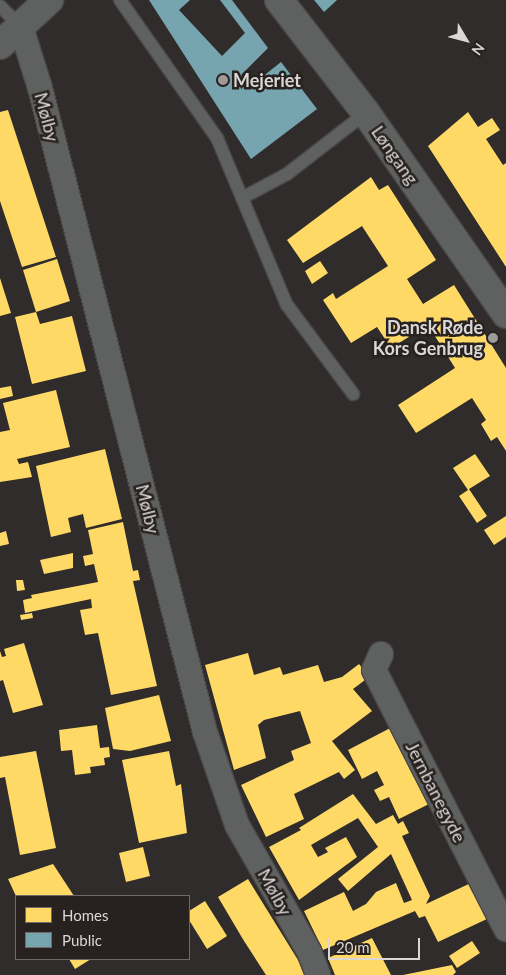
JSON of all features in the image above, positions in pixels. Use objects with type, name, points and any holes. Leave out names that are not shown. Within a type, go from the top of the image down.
[{"type":"street","points":[[0,45],[49,0]]},
{"type":"street","name":"Løngang","points":[[279,0],[366,113],[506,314]]},
{"type":"street","name":"Mølby","points":[[20,27],[40,88],[205,732],[237,825],[309,951],[318,975]]},
{"type":"street","name":"Jernbanegyde","points":[[381,654],[374,670],[506,929]]},
{"type":"lane","points":[[120,0],[217,138],[287,305],[354,394]]},
{"type":"lane","points":[[0,6],[20,27]]},
{"type":"lane","points":[[242,198],[287,174],[366,113]]},
{"type":"building: Homes","points":[[8,110],[56,257],[22,267],[0,201],[0,112]]},
{"type":"building: Homes","points":[[468,112],[478,127],[492,118],[500,130],[486,139],[503,165],[506,163],[506,267],[428,146]]},
{"type":"building: Homes","points":[[371,177],[379,190],[388,185],[436,260],[407,279],[423,304],[454,285],[506,368],[506,451],[497,437],[491,441],[481,424],[486,420],[472,398],[416,433],[398,405],[455,368],[428,325],[391,348],[377,327],[351,343],[323,300],[333,293],[336,299],[388,266],[362,226],[303,263],[287,240]]},
{"type":"building: Homes","points":[[57,259],[70,301],[36,312],[23,270]]},
{"type":"building: Homes","points":[[320,261],[328,273],[312,284],[305,271]]},
{"type":"building: Homes","points":[[0,278],[11,313],[0,316]]},
{"type":"building: Homes","points":[[36,312],[40,324],[72,316],[86,371],[32,384],[15,317]]},
{"type":"building: Homes","points":[[11,386],[13,396],[0,399],[0,388]]},
{"type":"building: Homes","points":[[56,390],[70,447],[17,459],[19,464],[28,462],[32,477],[0,482],[0,432],[10,430],[3,403]]},
{"type":"building: Homes","points":[[105,449],[122,519],[86,528],[83,514],[68,518],[71,532],[51,537],[36,466]]},
{"type":"building: Homes","points":[[475,454],[490,476],[469,489],[487,516],[477,523],[459,496],[468,490],[453,468]]},
{"type":"building: Homes","points":[[506,516],[506,537],[494,545],[484,530]]},
{"type":"building: Homes","points":[[123,522],[133,571],[138,570],[140,580],[133,581],[157,686],[111,695],[98,633],[85,635],[80,610],[92,608],[91,599],[25,613],[23,600],[32,598],[31,595],[98,582],[94,564],[85,566],[83,556],[93,554],[88,530]]},
{"type":"building: Homes","points":[[6,531],[9,544],[0,546],[0,533]]},
{"type":"building: Homes","points":[[73,553],[73,568],[44,574],[40,560]]},
{"type":"building: Homes","points":[[16,580],[23,580],[25,590],[17,591]]},
{"type":"building: Homes","points":[[32,613],[33,618],[21,620],[20,615]]},
{"type":"building: Homes","points":[[24,643],[43,705],[13,713],[3,680],[0,681],[0,651],[2,657],[6,656],[4,649]]},
{"type":"building: Homes","points":[[248,653],[254,675],[280,667],[283,675],[318,665],[324,682],[342,677],[359,664],[369,677],[353,689],[372,711],[332,741],[355,770],[344,779],[339,772],[294,794],[304,819],[266,837],[241,785],[294,760],[291,751],[311,743],[300,711],[264,720],[258,725],[266,758],[234,770],[205,665]]},
{"type":"building: Homes","points":[[159,695],[171,741],[130,751],[113,749],[105,708]]},
{"type":"building: Homes","points":[[398,724],[435,801],[399,819],[389,797],[380,801],[374,790],[384,785],[377,771],[362,779],[348,750]]},
{"type":"building: Homes","points":[[97,725],[100,748],[109,747],[110,757],[104,758],[105,765],[90,767],[91,773],[75,775],[72,750],[61,751],[59,730]]},
{"type":"building: Homes","points":[[36,751],[56,848],[20,855],[5,777],[0,778],[0,757]]},
{"type":"building: Homes","points":[[169,751],[176,786],[181,784],[187,833],[139,843],[122,760]]},
{"type":"building: Homes","points":[[353,794],[376,824],[393,815],[398,824],[403,821],[409,833],[402,836],[430,896],[426,904],[473,882],[489,918],[438,942],[425,916],[419,918],[415,911],[323,950],[304,911],[344,892],[353,911],[366,904],[376,892],[396,883],[404,903],[412,900],[391,854],[348,891],[338,879],[378,847],[358,818],[311,845],[318,857],[328,852],[325,848],[346,837],[357,857],[299,900],[269,847],[301,830],[299,828]]},
{"type":"building: Homes","points":[[143,847],[150,876],[126,882],[119,853]]},
{"type":"building: Homes","points":[[53,864],[73,895],[16,895],[8,879]]},
{"type":"building: Homes","points":[[248,879],[298,960],[304,975],[266,975],[218,897]]},
{"type":"building: Homes","points":[[205,901],[227,936],[207,949],[190,922],[190,910]]},
{"type":"building: Homes","points":[[372,938],[391,975],[335,975],[328,958]]},
{"type":"building: Homes","points":[[472,941],[480,953],[457,968],[449,956]]},
{"type":"building: Homes","points":[[70,960],[89,960],[75,969]]},
{"type":"building: Homes","points":[[452,965],[456,972],[453,975],[403,975]]},
{"type":"building: Public","name":"Mejeriet","points":[[149,0],[190,0],[179,10],[222,56],[245,33],[220,0],[232,0],[268,48],[241,75],[252,85],[281,62],[317,109],[251,159]]},
{"type":"building: Public","points":[[314,0],[337,0],[324,12]]},
{"type":"place","name":"Mejeriet","points":[[223,80]]},
{"type":"place","name":"Dansk Røde Kors Genbrug","points":[[493,338]]}]
